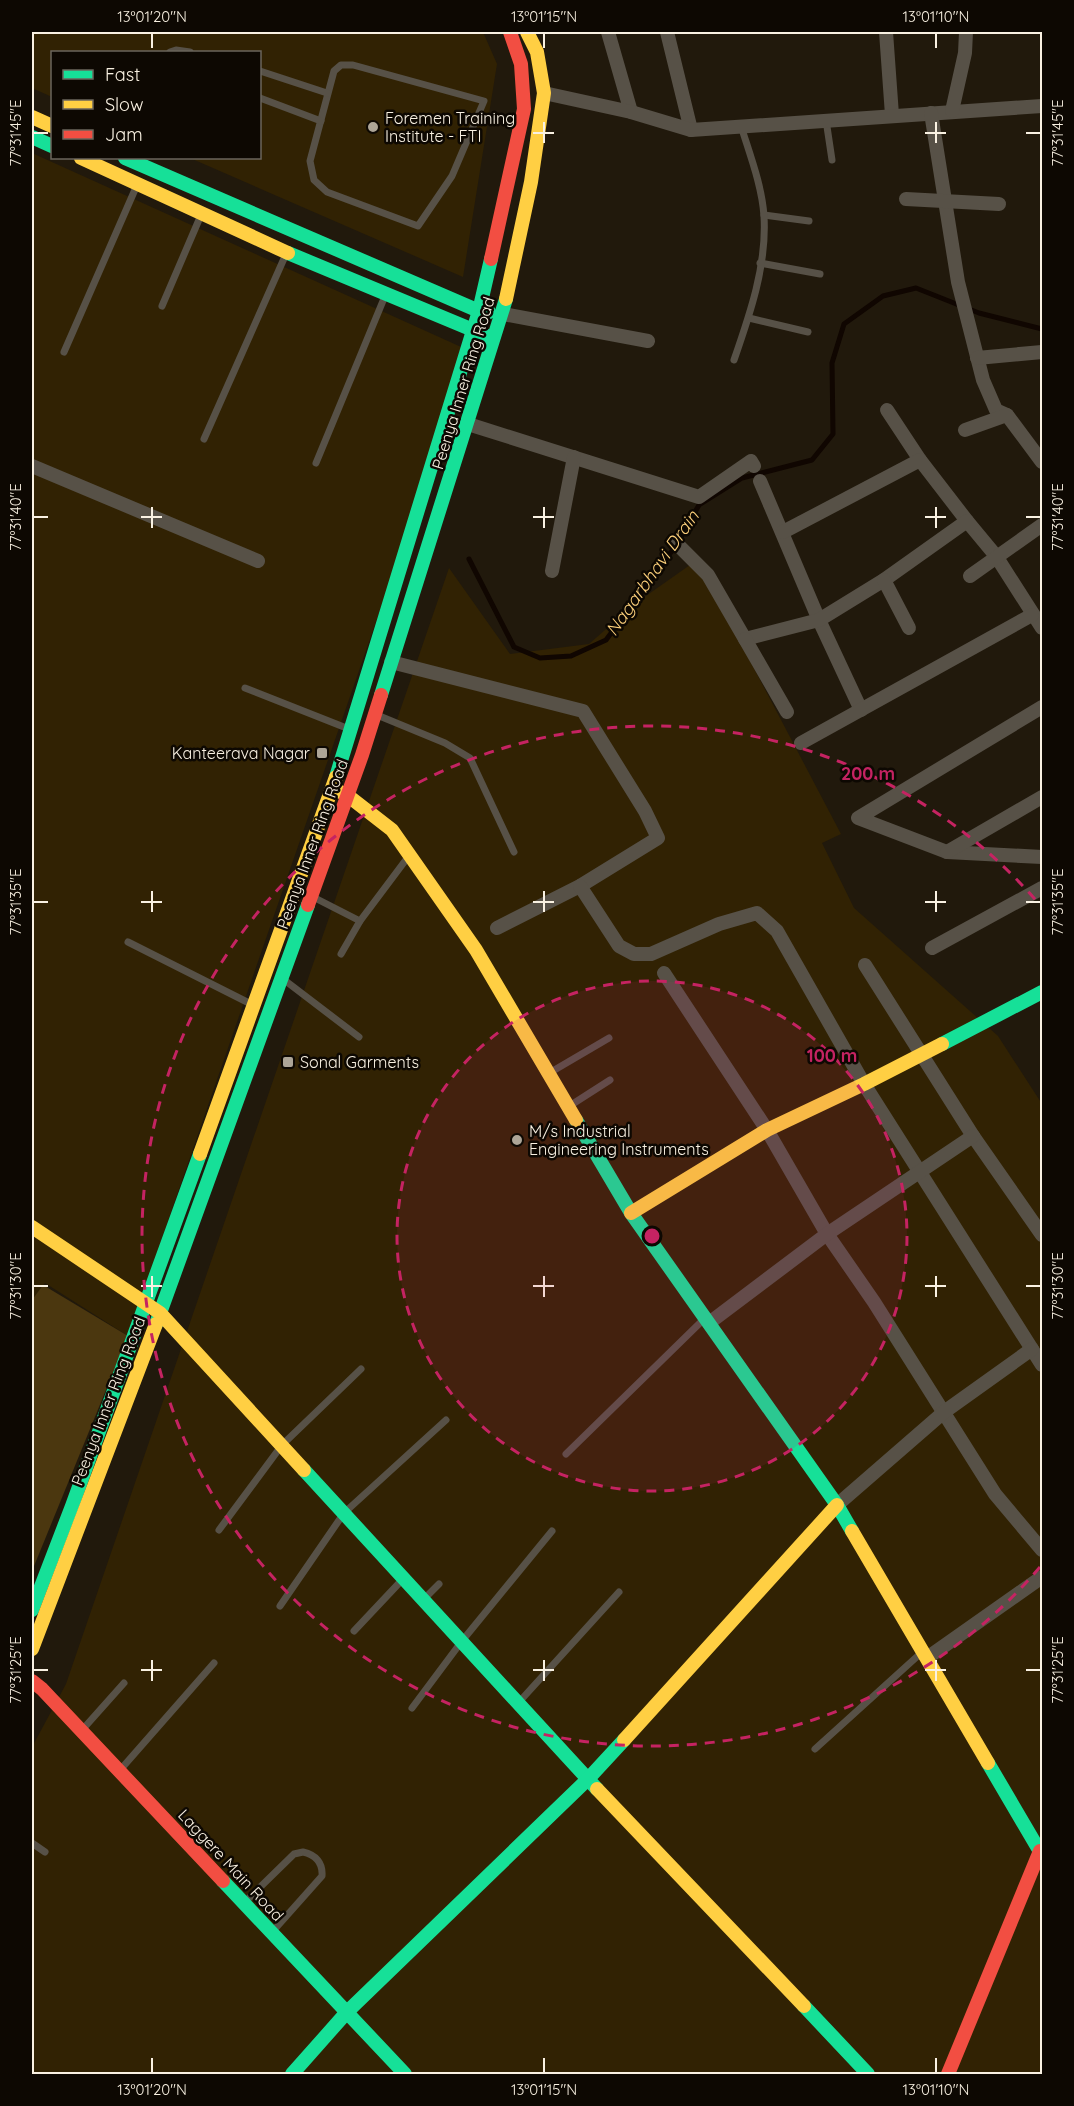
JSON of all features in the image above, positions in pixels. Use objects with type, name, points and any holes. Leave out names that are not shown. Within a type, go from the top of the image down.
[{"type":"street","name":"Peenya Inner Ring Road","points":[[32,1610],[254,1006],[352,730],[479,311],[524,109],[521,64],[510,32]]},
{"type":"street","name":"Peenya Inner Ring Road","points":[[32,1649],[160,1313],[347,795],[503,315],[531,182],[544,93],[537,52],[527,32]]},
{"type":"street","points":[[608,32],[631,112]]},
{"type":"street","points":[[667,32],[691,130]]},
{"type":"street","points":[[886,32],[892,116]]},
{"type":"street","points":[[952,111],[965,53],[966,32]]},
{"type":"street","points":[[544,93],[631,112],[691,130],[1042,106]]},
{"type":"street","points":[[931,113],[958,282],[983,380],[996,410],[1007,415],[1042,462]]},
{"type":"street","points":[[32,117],[51,126]]},
{"type":"street","points":[[32,137],[51,146]]},
{"type":"street","points":[[127,159],[479,311],[648,341]]},
{"type":"street","points":[[99,161],[138,183],[287,252],[495,339]]},
{"type":"street","points":[[906,199],[999,204]]},
{"type":"street","points":[[977,358],[1042,352]]},
{"type":"street","points":[[801,743],[861,710],[1039,622],[996,556],[920,459],[887,410]]},
{"type":"street","points":[[965,430],[1007,415]]},
{"type":"street","points":[[468,424],[699,497],[751,461],[754,466]]},
{"type":"street","points":[[552,571],[574,457]]},
{"type":"street","points":[[783,532],[920,459]]},
{"type":"street","points":[[32,466],[258,561]]},
{"type":"street","points":[[760,481],[819,620],[861,710]]},
{"type":"street","points":[[745,639],[819,620],[884,580],[967,521]]},
{"type":"street","points":[[970,576],[1042,525]]},
{"type":"street","points":[[677,544],[708,576],[787,712]]},
{"type":"street","points":[[884,580],[909,628]]},
{"type":"street","points":[[392,662],[584,711],[645,811],[658,838],[580,885],[497,928]]},
{"type":"street","points":[[1042,708],[858,818],[947,852],[1042,857]]},
{"type":"street","points":[[332,788],[347,795],[392,830],[476,950],[632,1213],[837,1505],[1041,1853],[948,2074]]},
{"type":"street","points":[[947,852],[1042,797]]},
{"type":"street","points":[[580,885],[619,946],[634,954],[651,954],[719,924],[756,913],[777,931],[864,1084],[1042,1365]]},
{"type":"street","points":[[932,948],[1042,888]]},
{"type":"street","points":[[865,965],[973,1136],[1042,1235]]},
{"type":"street","points":[[664,973],[767,1130],[827,1234],[874,1302],[995,1494],[1042,1550]]},
{"type":"street","points":[[632,1213],[767,1130],[864,1084],[1042,992]]},
{"type":"street","points":[[707,1321],[827,1234],[973,1136]]},
{"type":"street","points":[[32,1227],[160,1313],[588,1779],[868,2074]]},
{"type":"street","points":[[292,2074],[347,2012],[588,1779],[837,1505],[944,1412],[1032,1349]]},
{"type":"street","points":[[925,1655],[1042,1576]]},
{"type":"street","name":"Laggere Main Road","points":[[32,1681],[119,1770],[405,2074]]},
{"type":"lane","points":[[341,65],[353,65],[484,100],[452,176],[418,226],[327,192],[314,180],[310,161],[321,121],[334,71],[341,65]]},
{"type":"lane","points":[[261,71],[327,93]]},
{"type":"lane","points":[[261,98],[321,121]]},
{"type":"lane","points":[[826,120],[832,160]]},
{"type":"lane","points":[[735,360],[756,297],[764,215],[754,168],[741,126]]},
{"type":"lane","points":[[64,352],[138,183]]},
{"type":"lane","points":[[162,306],[202,213]]},
{"type":"lane","points":[[764,215],[809,221]]},
{"type":"lane","points":[[204,439],[287,252]]},
{"type":"lane","points":[[760,263],[820,274]]},
{"type":"lane","points":[[316,463],[386,294]]},
{"type":"lane","points":[[749,318],[808,332]]},
{"type":"lane","points":[[754,466],[760,481]]},
{"type":"lane","points":[[245,688],[352,730]]},
{"type":"lane","points":[[375,714],[445,743],[470,758],[514,852]]},
{"type":"lane","points":[[341,954],[360,921],[409,854]]},
{"type":"lane","points":[[310,896],[360,921]]},
{"type":"lane","points":[[128,942],[254,1006]]},
{"type":"lane","points":[[281,977],[359,1037]]},
{"type":"lane","points":[[549,1073],[609,1038]]},
{"type":"lane","points":[[569,1106],[610,1080]]},
{"type":"lane","points":[[566,1454],[707,1321]]},
{"type":"lane","points":[[219,1530],[282,1445],[361,1369]]},
{"type":"lane","points":[[280,1606],[344,1513],[446,1420]]},
{"type":"lane","points":[[412,1708],[462,1641],[552,1531]]},
{"type":"lane","points":[[354,1631],[404,1578]]},
{"type":"lane","points":[[424,1600],[439,1584]]},
{"type":"lane","points":[[518,1703],[619,1592]]},
{"type":"lane","points":[[815,1749],[925,1655]]},
{"type":"lane","points":[[119,1770],[214,1663]]},
{"type":"lane","points":[[81,1731],[124,1683]]},
{"type":"lane","points":[[32,1843],[45,1852]]},
{"type":"lane","points":[[245,1903],[294,1854],[303,1852],[316,1858],[321,1864],[322,1876],[272,1932]]},
{"type":"shaded area","name":"Foremen Training Institute - FTI","points":[[32,32],[483,32],[497,64],[463,277],[192,159],[261,159],[261,51],[51,51],[51,97],[32,88]]},
{"type":"shaded area","points":[[32,153],[470,351],[128,1336],[45,1283],[32,1300]]},
{"type":"shaded area","points":[[697,560],[841,834],[822,843],[854,908],[998,1036],[1042,1104],[1042,2074],[32,2074],[32,1747],[66,1684],[449,568],[510,654],[589,644],[636,603]]},
{"type":"shaded area","points":[[43,1285],[128,1336],[32,1571],[32,1300]]},
{"type":"waterway","name":"Nagarbhavi Drain","points":[[469,559],[514,647],[540,658],[571,656],[606,640],[677,544],[699,505],[742,478],[812,460],[833,434],[832,363],[844,324],[883,296],[916,288],[979,313],[1042,329]]},
{"type":"traffic: fast","points":[[32,137],[51,146]]},
{"type":"traffic: fast","points":[[127,159],[479,311],[489,312]]},
{"type":"traffic: fast","points":[[288,253],[485,335]]},
{"type":"traffic: fast","points":[[336,777],[479,311],[491,259]]},
{"type":"traffic: fast","points":[[381,695],[506,299]]},
{"type":"traffic: fast","points":[[156,1324],[308,905]]},
{"type":"traffic: fast","points":[[942,1044],[1042,992]]},
{"type":"traffic: fast","points":[[576,1120],[631,1213],[837,1505],[852,1531]]},
{"type":"traffic: fast","points":[[32,1610],[200,1154]]},
{"type":"traffic: fast","points":[[304,1470],[597,1789]]},
{"type":"traffic: fast","points":[[292,2074],[347,2012],[588,1779],[624,1740]]},
{"type":"traffic: fast","points":[[988,1763],[1042,1855]]},
{"type":"traffic: fast","points":[[223,1881],[405,2074]]},
{"type":"traffic: fast","points":[[804,2006],[868,2074]]},
{"type":"traffic: slow","points":[[506,299],[531,182],[544,93],[537,52],[527,32]]},
{"type":"traffic: slow","points":[[32,117],[51,126]]},
{"type":"traffic: slow","points":[[83,159],[288,253]]},
{"type":"traffic: slow","points":[[200,1154],[336,777]]},
{"type":"traffic: slow","points":[[336,790],[347,795],[392,830],[476,950],[576,1120]]},
{"type":"traffic: slow","points":[[631,1213],[767,1130],[942,1044]]},
{"type":"traffic: slow","points":[[32,1227],[160,1313],[304,1470]]},
{"type":"traffic: slow","points":[[32,1649],[156,1324]]},
{"type":"traffic: slow","points":[[624,1740],[837,1505]]},
{"type":"traffic: slow","points":[[852,1531],[988,1763]]},
{"type":"traffic: slow","points":[[597,1789],[804,2006]]},
{"type":"traffic: jam","points":[[491,259],[524,109],[521,64],[510,32]]},
{"type":"traffic: jam","points":[[308,905],[381,695]]},
{"type":"traffic: jam","points":[[32,1681],[223,1881]]},
{"type":"traffic: jam","points":[[948,2074],[1040,1851]]},
{"type":"place","name":"Foremen Training Institute - FTI","points":[[373,127]]},
{"type":"place","name":"Kanteerava Nagar","points":[[322,753]]},
{"type":"place","name":"Sonal Garments","points":[[288,1062]]},
{"type":"place","name":"M/s Industrial Engineering Instruments","points":[[517,1140]]}]
